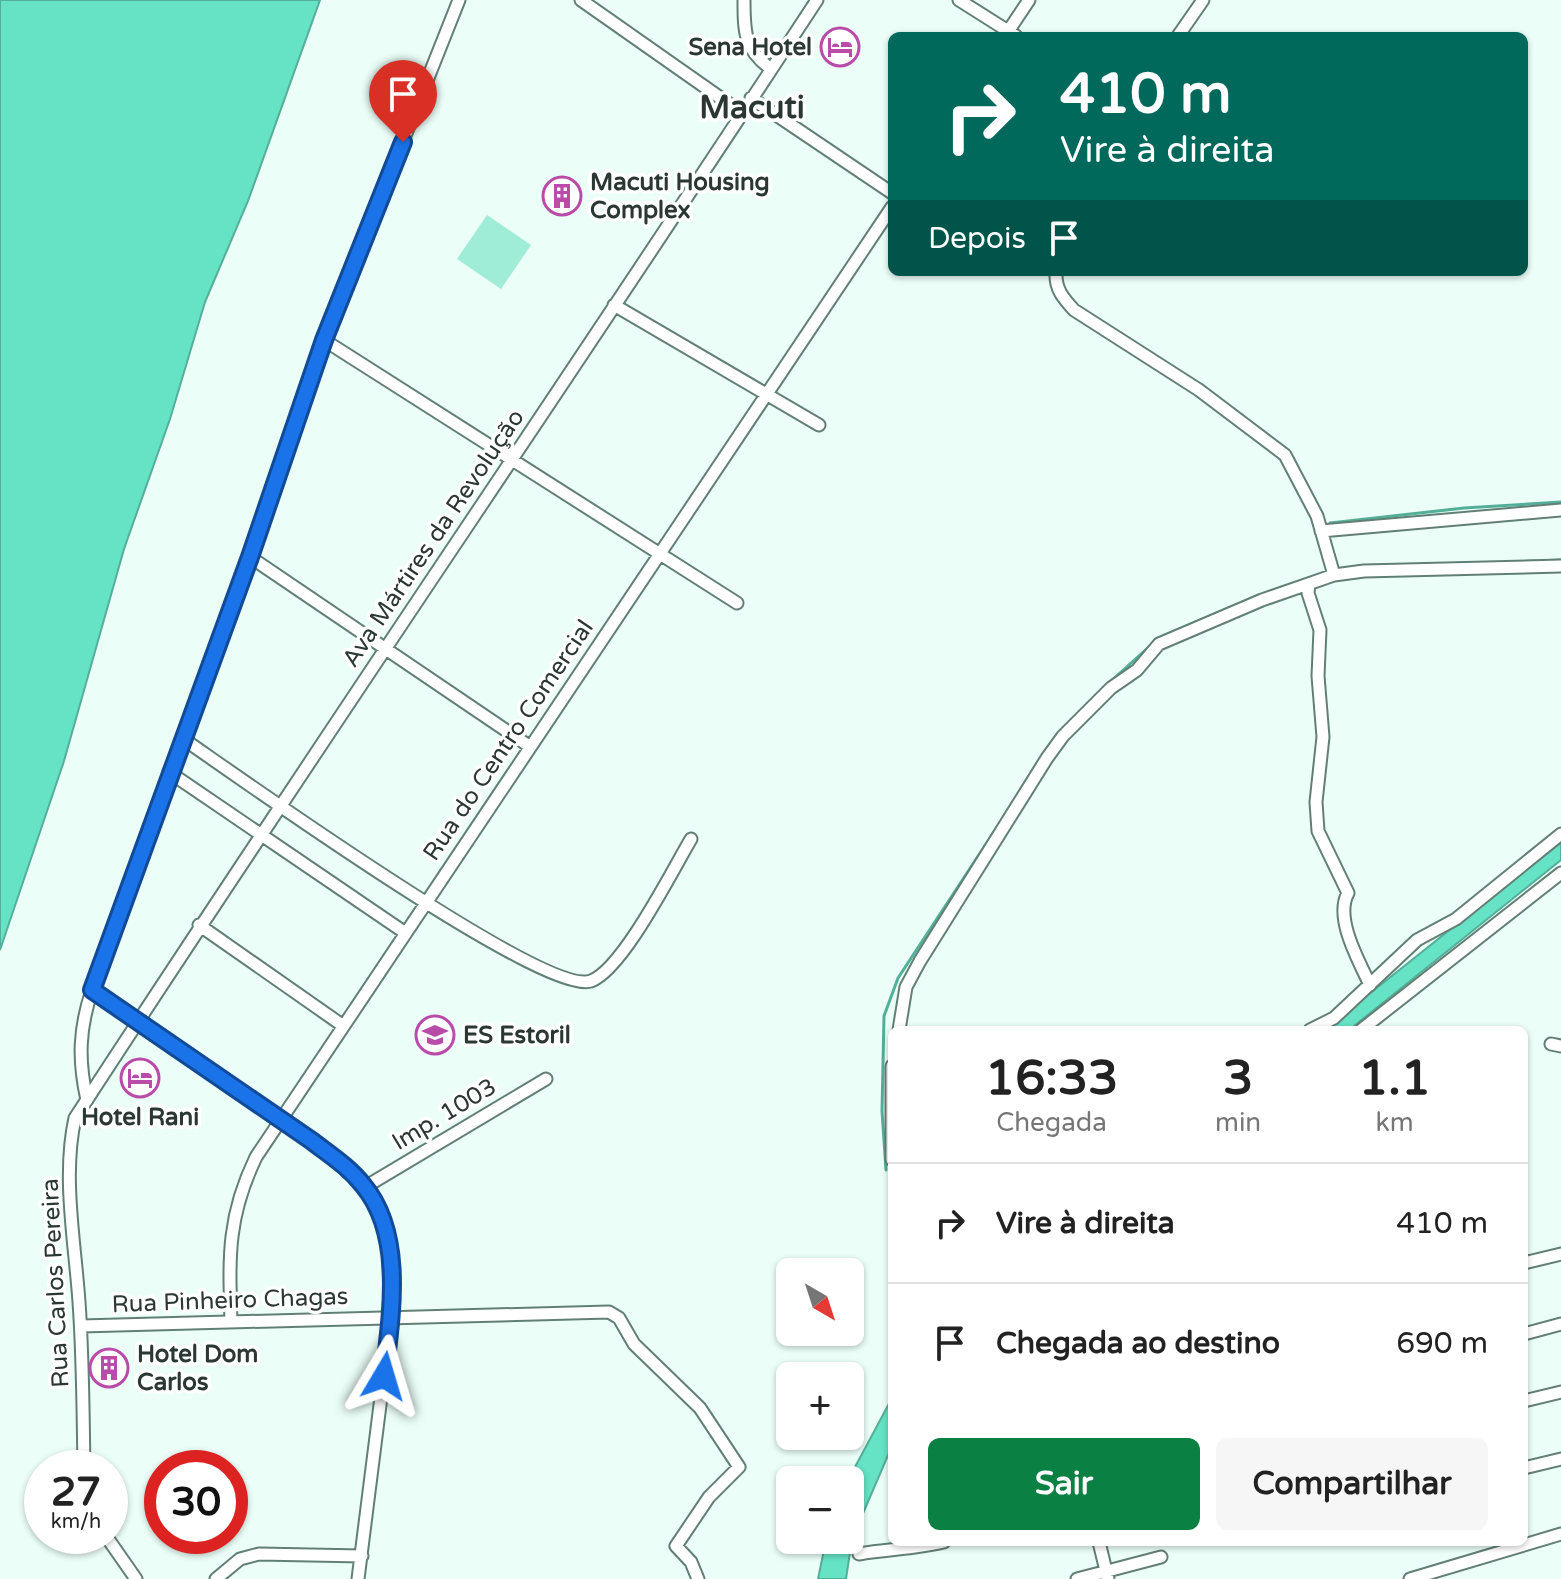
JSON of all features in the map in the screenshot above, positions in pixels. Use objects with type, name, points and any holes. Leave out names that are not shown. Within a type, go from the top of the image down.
[{"type":"street","points":[[87,1100],[79,1048],[82,1020],[92,990],[250,557],[324,340],[459,0]]},
{"type":"street","points":[[581,0],[742,113]]},
{"type":"street","points":[[744,0],[744,32],[755,57],[771,69]]},
{"type":"street","name":"Ava Mártires da Revolução","points":[[87,1100],[135,1021],[514,459],[817,0]]},
{"type":"street","points":[[959,0],[1007,32]]},
{"type":"street","points":[[1011,32],[1029,0]]},
{"type":"street","points":[[1183,32],[1203,0]]},
{"type":"street","points":[[751,98],[888,190]]},
{"type":"street","name":"Rua do Centro Comercial","points":[[231,1322],[229,1265],[238,1194],[280,1119],[888,213]]},
{"type":"street","points":[[1056,276],[1061,296],[1074,310],[1199,390],[1285,455],[1304,485],[1334,575]]},
{"type":"street","points":[[614,305],[819,425]]},
{"type":"street","points":[[324,340],[514,459],[659,557],[737,603]]},
{"type":"street","points":[[1321,531],[1561,510]]},
{"type":"street","points":[[250,557],[529,746]]},
{"type":"street","points":[[900,1026],[906,987],[920,961],[1063,736],[1111,688],[1137,670],[1159,644],[1203,623],[1334,575],[1402,568],[1561,566]]},
{"type":"street","points":[[1309,584],[1308,593],[1320,630],[1318,676],[1323,737],[1316,802],[1318,831],[1348,893],[1343,901],[1348,928],[1370,985]]},
{"type":"street","points":[[182,738],[377,872],[559,978],[590,981],[612,966],[691,839]]},
{"type":"street","points":[[169,772],[404,932]]},
{"type":"street","points":[[1318,1026],[1334,1018],[1417,940],[1456,919],[1561,834]]},
{"type":"street","points":[[1366,1026],[1561,873]]},
{"type":"street","points":[[199,925],[342,1025]]},
{"type":"street","points":[[92,990],[347,1167],[379,1209],[388,1239],[391,1318],[358,1579]]},
{"type":"street","name":"Imp. 1003","points":[[365,1187],[546,1079]]},
{"type":"street","name":"Rua Carlos Pereira","points":[[84,1450],[71,1136],[75,1118],[87,1100]]},
{"type":"street","points":[[1528,1262],[1561,1254]]},
{"type":"street","name":"Rua Pinheiro Chagas","points":[[81,1326],[609,1312],[619,1318],[634,1344],[700,1408],[739,1467],[709,1497],[676,1546],[691,1562],[698,1579]]},
{"type":"street","points":[[1528,1333],[1561,1324]]},
{"type":"street","points":[[1528,1400],[1561,1392]]},
{"type":"street","points":[[1528,1467],[1561,1459]]},
{"type":"street","points":[[1528,1544],[1561,1534]]},
{"type":"street","points":[[864,1553],[898,1548],[910,1551],[929,1546]]},
{"type":"street","points":[[1100,1546],[1107,1575]]},
{"type":"street","points":[[1410,1579],[1521,1546]]},
{"type":"street","points":[[119,1554],[136,1579]]},
{"type":"street","points":[[216,1579],[240,1559],[259,1554],[362,1556]]},
{"type":"street","points":[[1077,1579],[1107,1575],[1161,1557]]},
{"type":"shaded area","points":[[0,0],[320,0],[248,201],[205,302],[170,419],[124,549],[64,761],[0,950]]},
{"type":"shaded area","points":[[487,215],[531,245],[501,289],[457,259]]},
{"type":"shaded area","points":[[1561,841],[1561,860],[1354,1026],[1329,1026]]},
{"type":"shaded area","points":[[888,1405],[888,1455],[864,1511],[864,1466],[856,1466]]},
{"type":"shaded area","points":[[823,1554],[850,1554],[846,1579],[818,1579]]},
{"type":"waterway","points":[[1330,523],[1464,508],[1561,502]]},
{"type":"waterway","points":[[1512,562],[1561,560]]},
{"type":"waterway","points":[[1376,566],[1468,563]]},
{"type":"waterway","points":[[1110,682],[1151,645]]},
{"type":"waterway","points":[[886,1170],[882,1111],[884,1016],[898,978],[1013,803]]},
{"type":"place","name":"Sena Hotel","points":[[840,47]]},
{"type":"place","name":"Macuti Housing Complex","points":[[562,196]]},
{"type":"place","name":"ES Estoril","points":[[435,1035]]},
{"type":"place","name":"Hotel Rani","points":[[140,1078]]},
{"type":"place","name":"Hotel Dom Carlos","points":[[109,1368]]},
{"type":"district","name":"Macuti","points":[[752,107]]},
{"type":"route","points":[[384,1376],[391,1318],[388,1239],[379,1209],[365,1187],[347,1167],[312,1141],[92,990],[250,557],[324,340],[403,142]]}]
